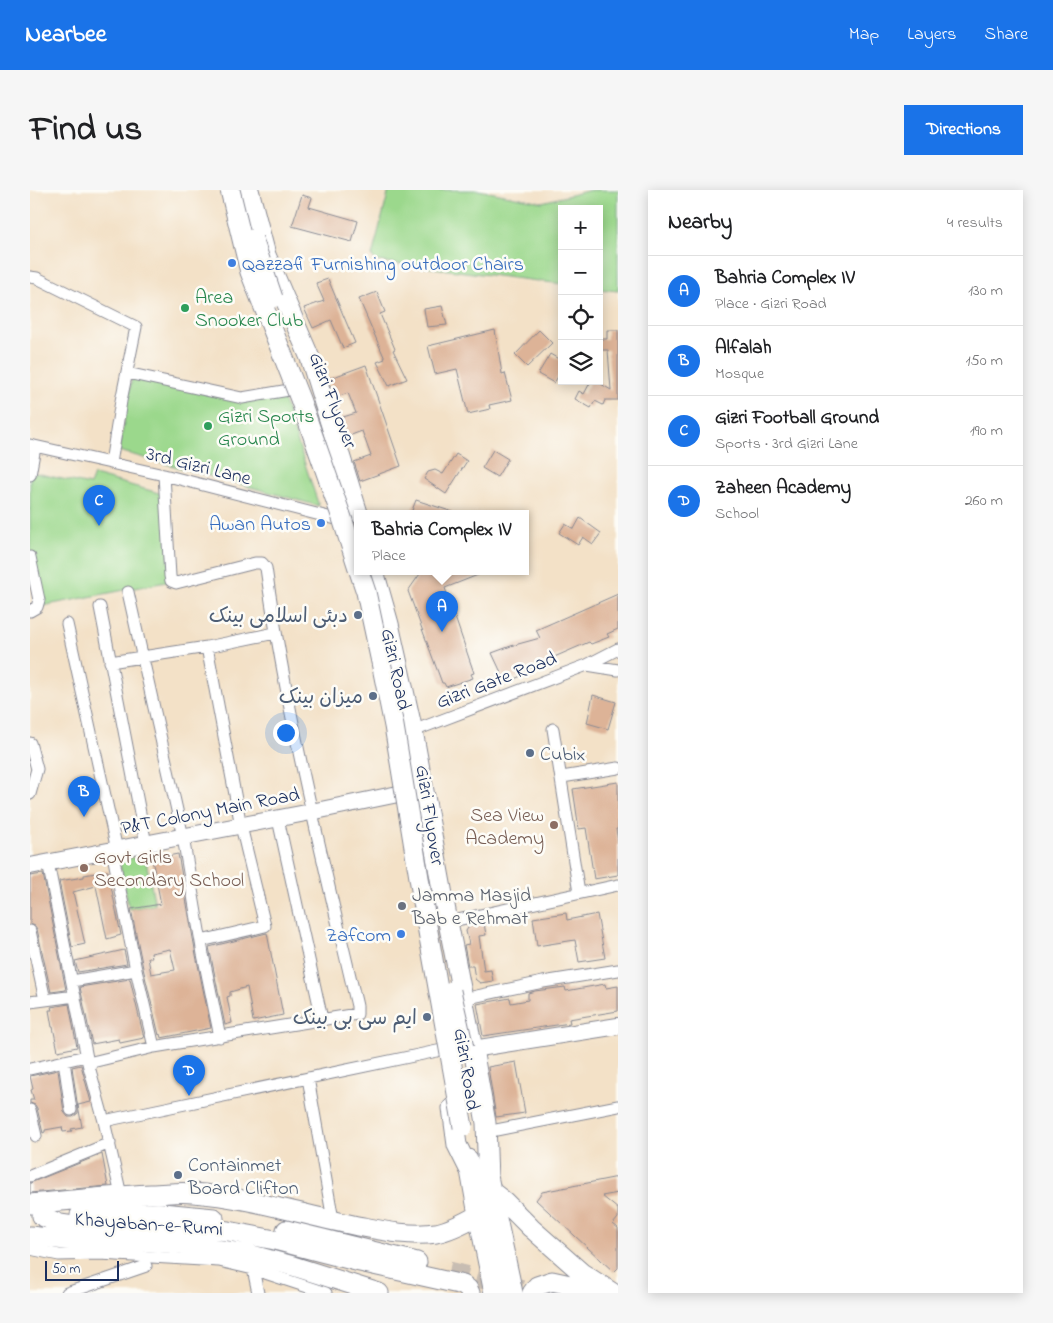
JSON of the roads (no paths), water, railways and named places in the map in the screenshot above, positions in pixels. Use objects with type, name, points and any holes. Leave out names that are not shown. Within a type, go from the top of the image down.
[{"type":"main road","name":"Gizri Road","points":[[224,190],[235,252],[290,390],[336,519],[367,632],[388,735],[458,1145],[470,1171]]},
{"type":"main road","name":"Gizri Flyover","points":[[230,190],[250,272],[300,399],[354,555]]},
{"type":"main road","name":"Gizri Flyover","points":[[239,190],[242,205],[288,343],[330,451],[354,528]]},
{"type":"main road","points":[[249,190],[266,255],[310,358],[357,510]]},
{"type":"main road","name":"Gizri Flyover","points":[[361,575],[385,680],[426,926],[477,1128]]},
{"type":"main road","name":"Gizri Flyover","points":[[370,575],[388,648],[477,1128]]},
{"type":"main road","name":"Gizri Road","points":[[375,575],[389,624],[413,731],[486,1121],[477,1128],[513,1293]]},
{"type":"main road","points":[[477,1128],[470,1171],[494,1293]]},
{"type":"main road","points":[[489,1186],[582,1273],[613,1293]]},
{"type":"main road","points":[[34,1212],[121,1195],[191,1192],[222,1196],[389,1232],[434,1233],[460,1225],[478,1215]]},
{"type":"main road","points":[[34,1212],[60,1224],[81,1227],[198,1228],[228,1231],[275,1240],[467,1289],[476,1272],[483,1240]]},
{"type":"main road","name":"Khayaban-e-Rumi","points":[[34,1212],[162,1213],[225,1219],[266,1225],[450,1271]]},
{"type":"main road","name":"Khayaban-e-Rumi","points":[[30,1236],[84,1242],[181,1244],[248,1254],[379,1293]]},
{"type":"main road","points":[[532,1293],[537,1286],[552,1281],[607,1293]]},
{"type":"street","points":[[30,277],[37,278],[136,327],[111,463]]},
{"type":"street","points":[[126,374],[242,398],[290,390]]},
{"type":"street","points":[[30,475],[32,446]]},
{"type":"street","name":"3rd Gizri Lane","points":[[32,446],[164,475],[336,519],[354,518]]},
{"type":"street","points":[[30,1069],[64,1061],[87,1059],[357,1014],[357,1006],[311,812],[275,633],[266,568],[262,563],[255,562],[176,582],[171,581],[164,475]]},
{"type":"street","points":[[30,557],[39,600],[37,606],[30,611]]},
{"type":"street","points":[[128,592],[183,837],[220,1037]]},
{"type":"street","points":[[100,608],[146,844]]},
{"type":"street","points":[[67,624],[115,850],[136,970],[154,1047]]},
{"type":"street","points":[[110,662],[207,647],[275,633]]},
{"type":"street","points":[[201,941],[265,926],[241,826],[207,647]]},
{"type":"street","points":[[587,665],[618,649]]},
{"type":"street","name":"Gizri Gate Road","points":[[388,735],[413,731],[587,665],[618,670]]},
{"type":"street","points":[[554,729],[579,893]]},
{"type":"street","points":[[30,743],[37,769],[30,794]]},
{"type":"street","points":[[562,777],[618,768]]},
{"type":"street","name":"P&T Colony Main Road","points":[[30,866],[398,794]]},
{"type":"street","points":[[278,819],[322,1019]]},
{"type":"street","points":[[48,863],[87,1059],[110,1144],[121,1195]]},
{"type":"street","points":[[448,922],[618,885]]},
{"type":"street","points":[[30,931],[45,1000]]},
{"type":"street","points":[[72,981],[136,970]]},
{"type":"street","points":[[463,1000],[544,982],[618,970]]},
{"type":"street","points":[[30,1002],[75,996]]},
{"type":"street","points":[[473,1049],[618,1026]]},
{"type":"street","points":[[104,1121],[442,1050]]},
{"type":"street","points":[[64,1061],[72,1110]]},
{"type":"street","points":[[308,1078],[333,1220]]},
{"type":"street","points":[[477,1128],[618,1106]]},
{"type":"street","points":[[30,1110],[36,1136]]},
{"type":"street","points":[[30,1176],[110,1144]]},
{"type":"street","points":[[30,1249],[59,1254],[108,1254],[219,1261],[253,1269],[326,1293]]},
{"type":"street","points":[[67,1293],[146,1266]]},
{"type":"street","points":[[253,1269],[258,1293]]},
{"type":"tunnel","points":[[449,1271],[539,1293]]},
{"type":"place","name":"Qazzafi Furnishing outdoor Chairs","points":[[232,263]]},
{"type":"place","name":"Area Snooker Club","points":[[185,308]]},
{"type":"place","name":"Gizri Sports Ground","points":[[208,426]]},
{"type":"place","name":"Awan Autos","points":[[321,523]]},
{"type":"place","name":"Gizri Football Ground","points":[[99,526]]},
{"type":"place","name":"دبئی اسلامی بینک","points":[[358,615]]},
{"type":"place","name":"Bahria Complex IV","points":[[442,632]]},
{"type":"place","name":"میزان بینک","points":[[373,696]]},
{"type":"place","name":"Cubix","points":[[530,753]]},
{"type":"place","name":"Alfalah","points":[[84,817]]},
{"type":"place","name":"Sea View Academy","points":[[554,825]]},
{"type":"place","name":"Govt Girls Secondary School","points":[[84,868]]},
{"type":"place","name":"Jamma Masjid Bab e Rehmat","points":[[402,906]]},
{"type":"place","name":"Zafcom","points":[[401,934]]},
{"type":"place","name":"ایم سی بی بینک","points":[[427,1017]]},
{"type":"place","name":"Zaheen Academy","points":[[189,1096]]},
{"type":"place","name":"Containmet Board Clifton","points":[[178,1175]]}]
